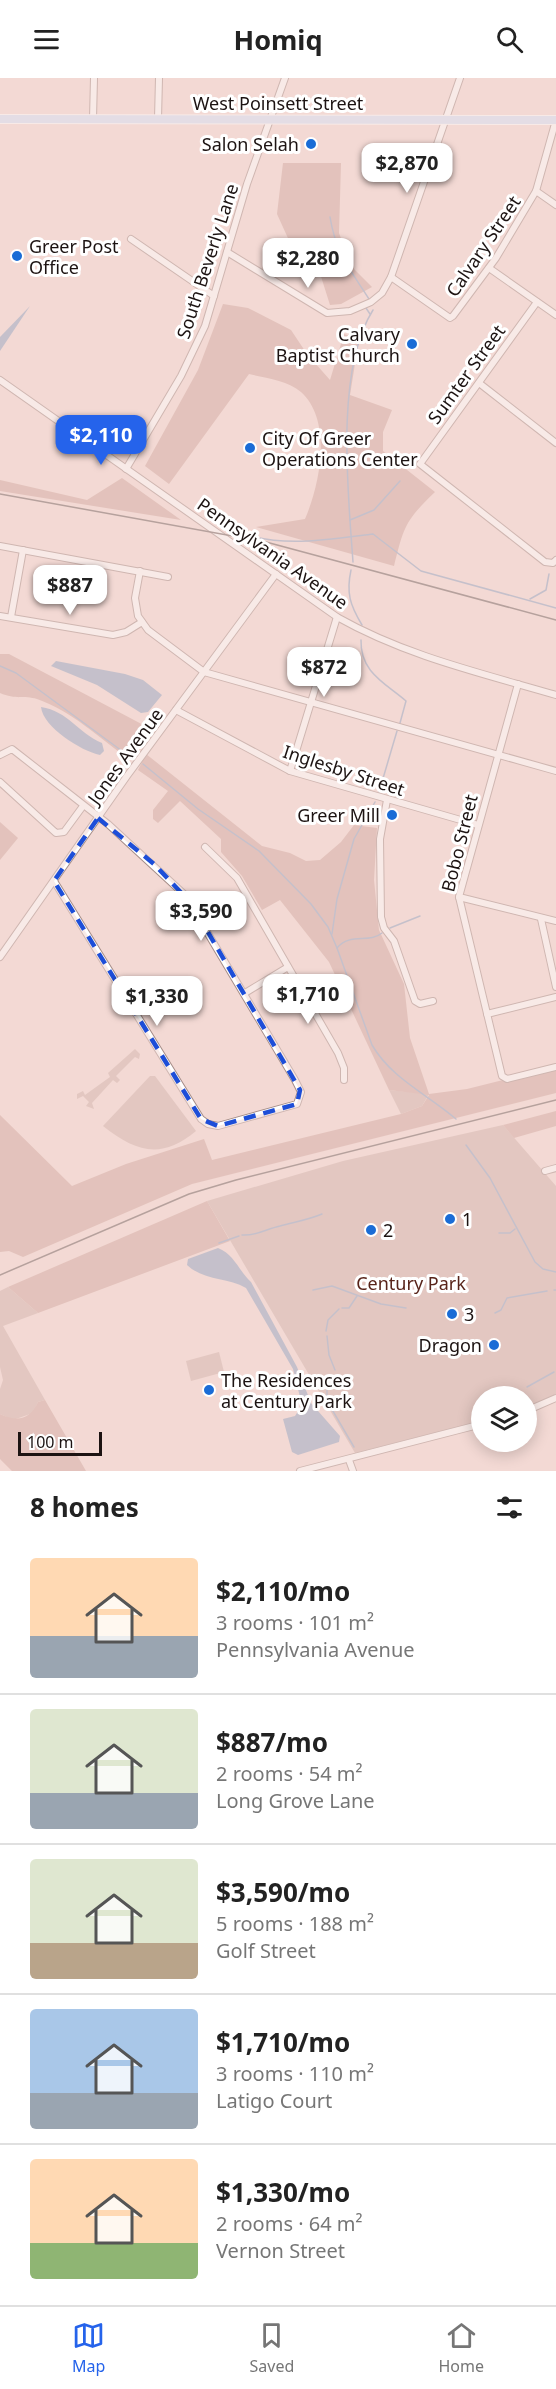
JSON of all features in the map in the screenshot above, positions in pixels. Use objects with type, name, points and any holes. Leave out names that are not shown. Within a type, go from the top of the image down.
[{"type":"main road","name":"West Poinsett Street","points":[[0,119],[556,120]]},
{"type":"street","points":[[93,119],[94,78]]},
{"type":"street","points":[[158,119],[159,78]]},
{"type":"street","name":"South Beverly Lane","points":[[126,469],[191,358],[214,296],[285,78]]},
{"type":"street","points":[[227,252],[327,313],[350,311],[371,302],[382,293],[391,277],[460,78]]},
{"type":"street","name":"Calvary Street","points":[[391,277],[450,318],[489,268],[536,191],[556,120]]},
{"type":"street","points":[[536,191],[556,205]]},
{"type":"street","points":[[131,239],[214,296]]},
{"type":"street","points":[[489,268],[556,315]]},
{"type":"street","name":"Sumter Street","points":[[537,302],[420,464],[545,562],[555,561]]},
{"type":"street","name":"Pennsylvania Avenue","points":[[0,380],[337,617],[371,636],[408,651],[556,694]]},
{"type":"street","points":[[478,383],[556,443]]},
{"type":"street","points":[[0,546],[168,577]]},
{"type":"street","points":[[11,617],[23,550]]},
{"type":"street","points":[[140,571],[135,598],[138,616],[148,630],[204,672],[556,771]]},
{"type":"street","name":"Jones Avenue","points":[[0,957],[276,574]]},
{"type":"street","points":[[0,616],[113,635],[126,632],[142,622]]},
{"type":"street","points":[[290,771],[337,617]]},
{"type":"street","name":"Bobo Street","points":[[518,684],[459,897],[501,1072],[507,1079],[556,1067]]},
{"type":"street","name":"Inglesby Street","points":[[176,710],[290,771],[478,825]]},
{"type":"street","points":[[0,755],[12,749],[154,864],[185,895],[300,1090],[299,1102],[291,1108],[218,1126],[208,1124],[201,1119],[54,881]]},
{"type":"street","points":[[0,782],[56,833],[64,832],[83,806]]},
{"type":"street","points":[[387,800],[380,839],[381,917],[384,928],[394,941],[415,1001],[420,1004],[433,1000]]},
{"type":"street","points":[[205,847],[237,878],[338,1053],[344,1068],[344,1080]]},
{"type":"street","points":[[459,897],[541,920],[556,921]]},
{"type":"street","points":[[541,920],[556,987]]},
{"type":"street","points":[[244,993],[288,967]]},
{"type":"street","points":[[487,1014],[556,998]]},
{"type":"street","points":[[545,1171],[556,1168]]},
{"type":"street","points":[[537,1406],[556,1398]]},
{"type":"street","points":[[300,1471],[350,1460],[471,1427]]},
{"type":"street","points":[[350,1460],[353,1471]]},
{"type":"highlighted area","points":[[98,818],[154,864],[191,903],[282,1055],[300,1090],[297,1104],[218,1126],[201,1119],[54,881]]},
{"type":"green space","points":[[135,1049],[140,1054],[139,1059],[135,1057],[116,1076],[120,1080],[117,1083],[113,1080],[92,1103],[94,1109],[86,1106],[89,1102],[83,1096],[77,1099],[77,1094],[83,1091],[85,1095],[110,1077],[108,1073]]},
{"type":"green space","points":[[150,1076],[155,1076],[196,1131],[171,1146],[160,1149],[138,1147],[103,1126]]},
{"type":"green space","points":[[389,1090],[429,1094],[422,1106],[401,1114]]},
{"type":"green space","name":"Century Park","points":[[503,1125],[556,1186],[556,1394],[537,1403],[537,1386],[471,1386],[471,1424],[355,1453],[207,1201],[343,1161]]},
{"type":"green space","points":[[8,1287],[38,1313],[3,1326],[45,1400],[38,1402],[33,1413],[13,1420],[0,1414],[0,1389],[3,1380],[0,1367],[0,1291]]},
{"type":"green space","points":[[219,1352],[224,1372],[191,1381],[186,1361]]},
{"type":"shaded area","points":[[283,163],[341,163],[339,233],[351,266],[372,287],[341,304],[330,305],[318,267],[297,258],[277,214]]},
{"type":"shaded area","points":[[223,304],[248,308],[291,330],[307,354],[330,380],[344,334],[359,339],[350,395],[392,410],[383,432],[383,451],[435,492],[417,510],[407,525],[394,566],[256,527],[305,519],[315,488],[321,453],[317,419],[311,404],[301,392],[290,385],[249,374],[169,484],[145,466],[198,370]]},
{"type":"shaded area","points":[[122,478],[181,520],[0,491],[0,480],[87,500]]},
{"type":"shaded area","points":[[0,654],[9,654],[151,729],[129,759],[62,710],[37,699],[0,693]]},
{"type":"shaded area","points":[[146,754],[262,846],[290,853],[306,861],[320,860],[341,842],[354,825],[377,828],[374,880],[379,930],[404,984],[410,1038],[429,1094],[467,1089],[556,1067],[556,1093],[192,1184],[23,1257],[9,1251],[0,1252],[0,1115],[72,1186],[126,1164],[204,1139],[212,1160],[401,1114],[422,1106],[429,1095],[389,1090],[329,962],[280,900],[262,910],[242,876],[221,852],[221,839],[180,801],[158,823],[153,819],[153,810],[168,791],[138,770]]},
{"type":"shaded area","points":[[0,822],[18,838],[0,860]]},
{"type":"shaded area","points":[[556,1111],[556,1126],[514,1138],[503,1125]]},
{"type":"shaded area","points":[[207,1201],[230,1241],[38,1313],[8,1287]]},
{"type":"shaded area","points":[[45,1400],[86,1471],[12,1471],[0,1459],[0,1414],[22,1418],[31,1413],[38,1402]]},
{"type":"water","points":[[30,306],[0,351],[0,337]]},
{"type":"water","points":[[56,661],[125,674],[143,680],[162,695],[148,712],[141,713],[97,685],[51,666]]},
{"type":"water","points":[[41,707],[59,713],[102,743],[104,751],[100,755],[92,753],[64,737],[48,722]]},
{"type":"water","points":[[218,1248],[232,1258],[251,1282],[297,1367],[311,1403],[340,1436],[339,1442],[298,1455],[292,1452],[283,1419],[295,1416],[302,1405],[293,1369],[246,1288],[201,1274],[187,1265],[188,1259]]},
{"type":"waterway","points":[[330,217],[340,251],[369,299]]},
{"type":"waterway","points":[[366,308],[370,314]]},
{"type":"waterway","points":[[353,562],[347,467],[349,398],[353,365],[361,335],[373,310]]},
{"type":"waterway","points":[[350,520],[374,510],[400,481]]},
{"type":"waterway","points":[[231,529],[248,535],[283,541],[373,534],[421,571],[556,608]]},
{"type":"waterway","points":[[351,570],[350,599],[362,625]]},
{"type":"waterway","points":[[530,599],[546,590],[549,574]]},
{"type":"waterway","points":[[361,640],[362,651],[369,669],[406,701],[400,723]]},
{"type":"waterway","points":[[0,666],[16,673],[122,751],[133,756]]},
{"type":"waterway","points":[[379,792],[397,731]]},
{"type":"waterway","points":[[143,764],[198,809],[259,851],[311,904],[328,927],[372,1045],[380,1057],[400,1077],[456,1119]]},
{"type":"waterway","points":[[332,934],[337,899],[354,839],[375,802]]},
{"type":"waterway","points":[[390,928],[420,916]]},
{"type":"waterway","points":[[337,948],[348,940],[371,938],[382,933]]},
{"type":"waterway","points":[[466,1145],[490,1178],[535,1262],[543,1269],[556,1272]]},
{"type":"waterway","points":[[242,1235],[257,1233],[322,1214]]},
{"type":"waterway","points":[[499,1233],[510,1233],[515,1229]]},
{"type":"waterway","points":[[219,1243],[239,1236]]},
{"type":"waterway","points":[[313,1290],[332,1286],[381,1304],[406,1308]]},
{"type":"waterway","points":[[495,1313],[501,1310],[507,1298],[547,1291]]},
{"type":"waterway","points":[[342,1308],[349,1308],[357,1296]]},
{"type":"waterway","points":[[326,1331],[328,1320],[339,1309]]},
{"type":"waterway","points":[[327,1336],[329,1355],[335,1370]]},
{"type":"waterway","points":[[529,1386],[554,1372]]},
{"type":"waterway","points":[[335,1376],[327,1390],[327,1401],[354,1447]]},
{"type":"waterway","points":[[319,1401],[326,1399]]},
{"type":"railway","points":[[0,494],[266,542],[556,620]]},
{"type":"railway","points":[[0,1275],[189,1194],[236,1180],[556,1100]]},
{"type":"place","name":"Salon Selah","points":[[311,144]]},
{"type":"place","name":"Greer Post Office","points":[[17,256]]},
{"type":"place","name":"Calvary Baptist Church","points":[[412,344]]},
{"type":"place","name":"City Of Greer Operations Center","points":[[250,448]]},
{"type":"place","name":"Greer Mill","points":[[392,815]]},
{"type":"place","name":"1","points":[[450,1219]]},
{"type":"place","name":"2","points":[[371,1230]]},
{"type":"place","name":"3","points":[[452,1314]]},
{"type":"place","name":"Dragon","points":[[494,1345]]},
{"type":"place","name":"The Residences at Century Park","points":[[209,1390]]}]
